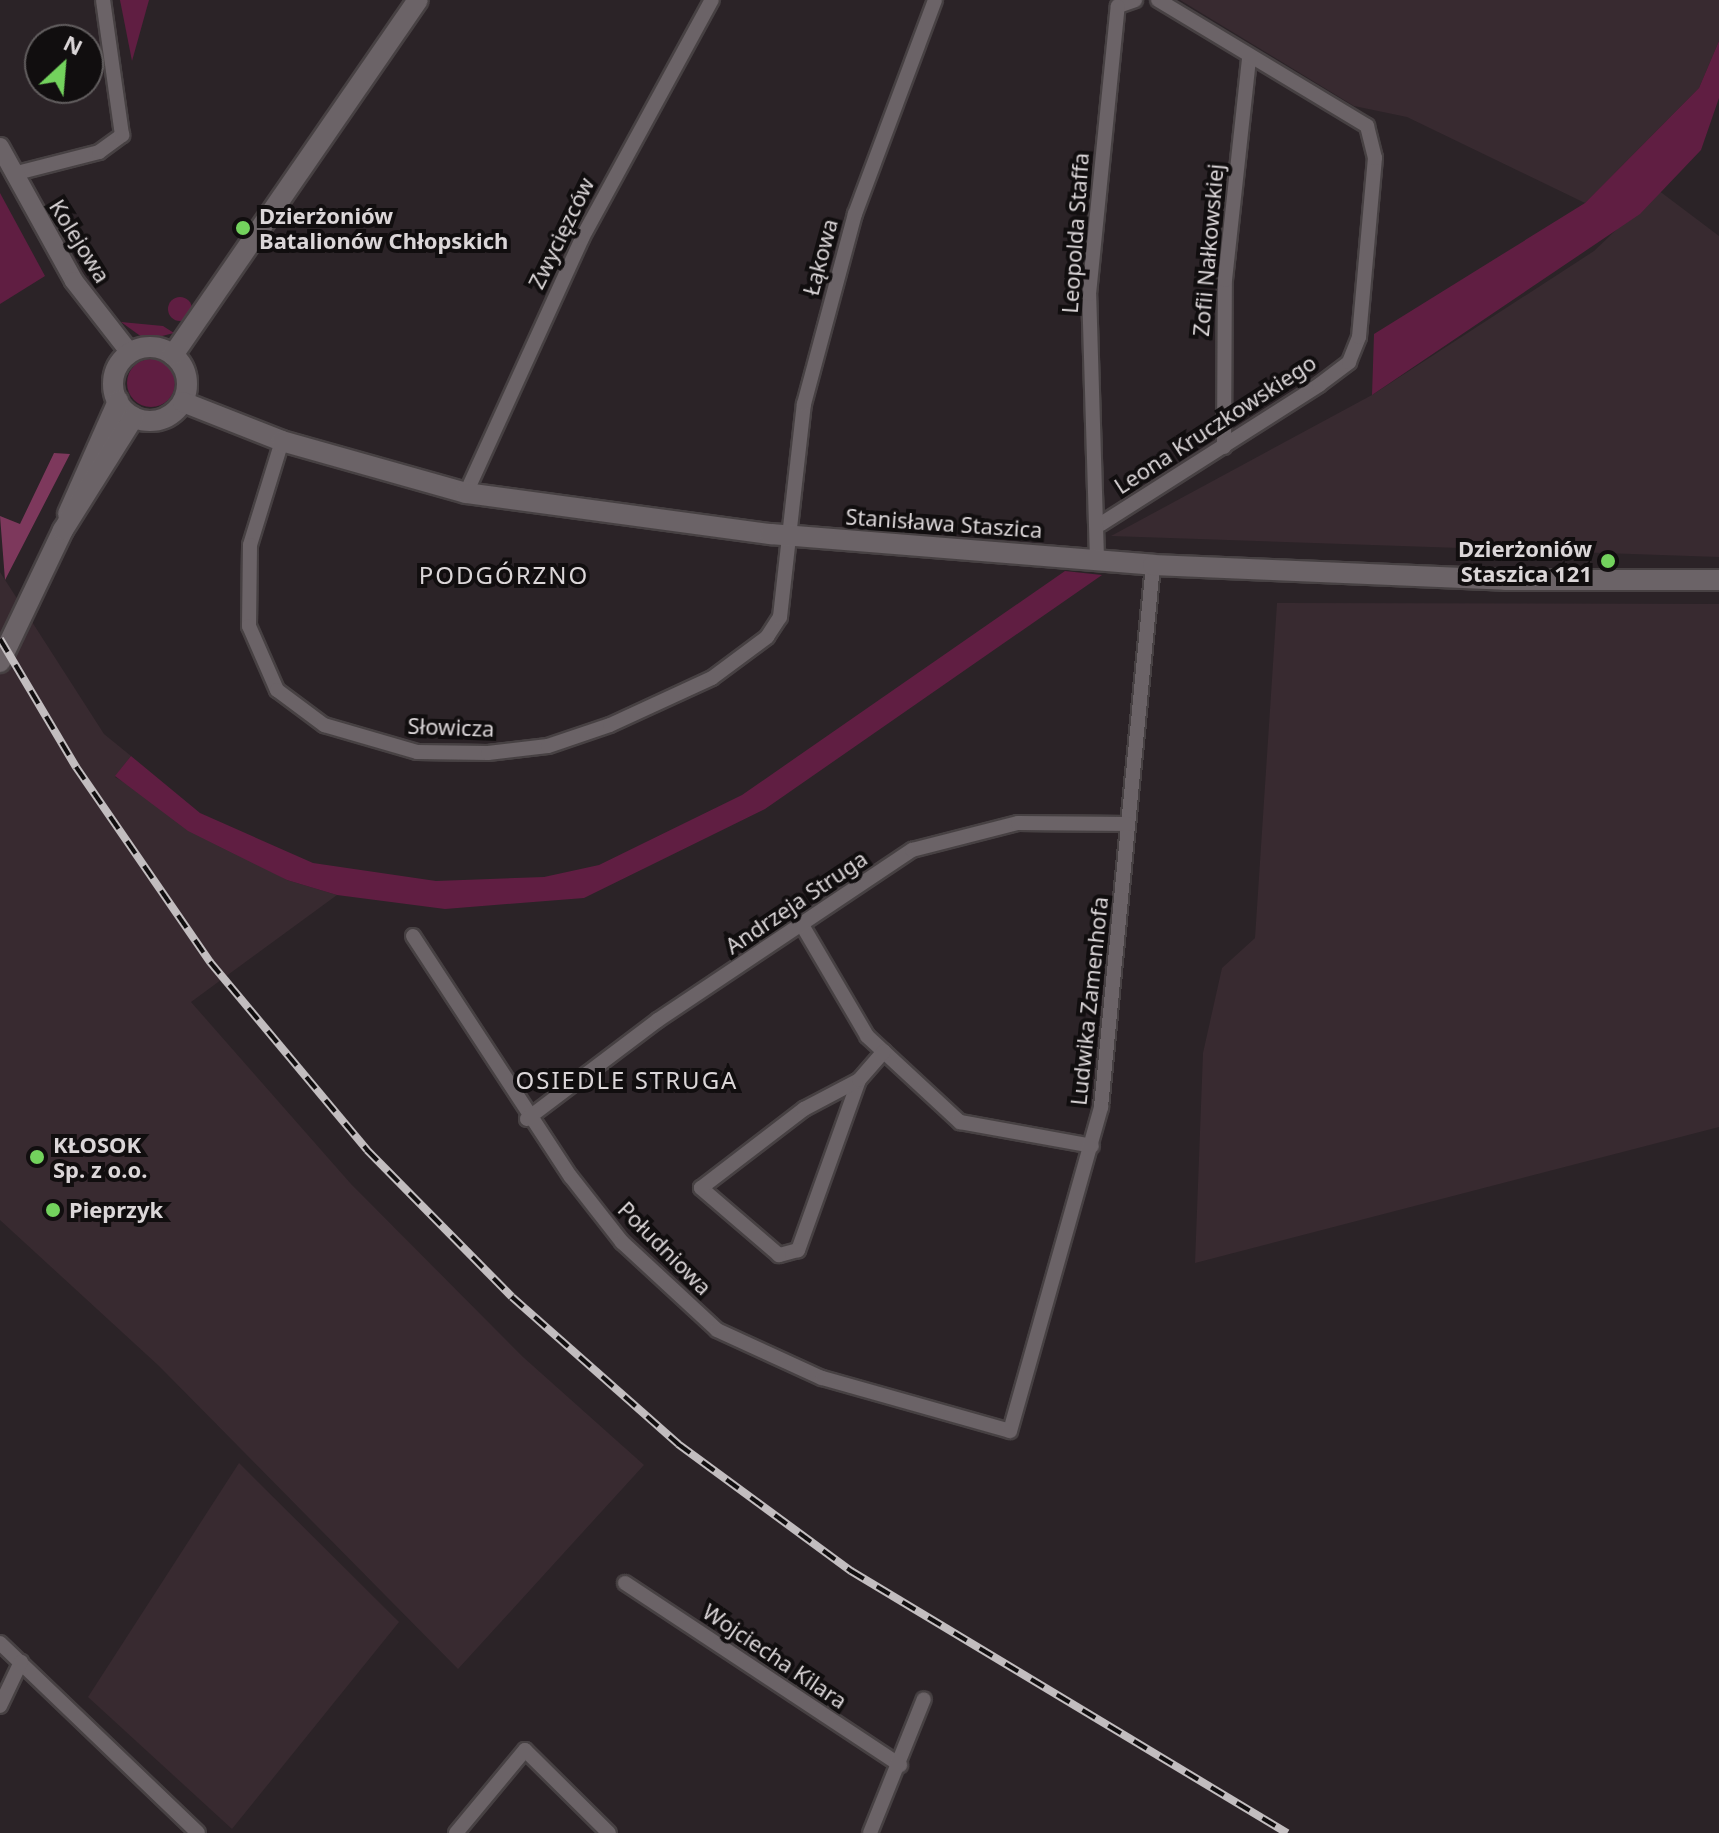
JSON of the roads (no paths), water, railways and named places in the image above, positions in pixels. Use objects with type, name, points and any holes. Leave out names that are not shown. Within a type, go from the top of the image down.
[{"type":"main road","points":[[173,355],[418,0]]},
{"type":"main road","points":[[63,530],[78,479],[118,401],[115,375],[130,353],[152,347],[173,355],[185,372],[183,402],[167,417],[134,417],[118,401]]},
{"type":"main road","name":"Stanisława Staszica","points":[[183,402],[282,441],[466,493],[787,536],[1153,565],[1505,580],[1719,580]]},
{"type":"main road","points":[[0,662],[63,530],[134,417]]},
{"type":"street","points":[[13,174],[99,152],[122,135],[103,0]]},
{"type":"street","name":"Zwycięzców","points":[[466,493],[582,238],[712,0]]},
{"type":"street","name":"Łąkowa","points":[[787,536],[804,404],[855,214],[935,0]]},
{"type":"street","points":[[1111,3],[1135,0]]},
{"type":"street","name":"Leona Kruczkowskiego","points":[[1101,524],[1224,447],[1349,362],[1359,337],[1374,166],[1367,126],[1351,112],[1249,58],[1158,0]]},
{"type":"street","name":"Leopolda Staffa","points":[[1097,559],[1101,524],[1089,294],[1111,3]]},
{"type":"street","name":"Zofii Nałkowskiej","points":[[1224,447],[1225,280],[1249,58]]},
{"type":"street","name":"Kolejowa","points":[[0,147],[74,281],[130,353]]},
{"type":"street","name":"Słowicza","points":[[282,441],[250,545],[246,585],[260,662],[305,714],[417,752],[548,746],[712,678],[767,637],[780,617],[787,536]]},
{"type":"street","name":"Ludwika Zamenhofa","points":[[1010,1431],[1092,1146],[1118,981],[1128,824],[1153,565]]},
{"type":"street","name":"Andrzeja Struga","points":[[527,1119],[912,850],[960,834],[1018,823],[1128,824]]},
{"type":"street","points":[[802,925],[884,1051],[960,1122],[1092,1146]]},
{"type":"street","name":"Południowa","points":[[413,936],[527,1119],[622,1242],[717,1330],[822,1378],[1010,1431]]},
{"type":"street","points":[[859,1080],[804,1109],[701,1188],[779,1255],[798,1250],[859,1080],[884,1051]]},
{"type":"street","name":"Wojciecha Kilara","points":[[625,1583],[900,1765]]},
{"type":"street","points":[[0,1643],[198,1833]]},
{"type":"street","points":[[0,1706],[21,1662]]},
{"type":"street","points":[[870,1833],[900,1765],[924,1699]]},
{"type":"street","points":[[456,1833],[525,1750],[609,1833]]},
{"type":"railway","points":[[0,639],[76,767],[210,962],[367,1150],[512,1297],[678,1444],[851,1571],[1287,1833]]},
{"type":"place","name":"Dzierżoniów Batalionów Chłopskich","points":[[243,228]]},
{"type":"place","name":"Dzierżoniów Staszica 121","points":[[1608,561]]},
{"type":"place","name":"KŁOSOK Sp. z o.o.","points":[[37,1157]]},
{"type":"place","name":"Pieprzyk","points":[[53,1210]]},
{"type":"district","name":"PODGÓRZNO","points":[[504,575]]},
{"type":"district","name":"OSIEDLE STRUGA","points":[[627,1080]]}]
